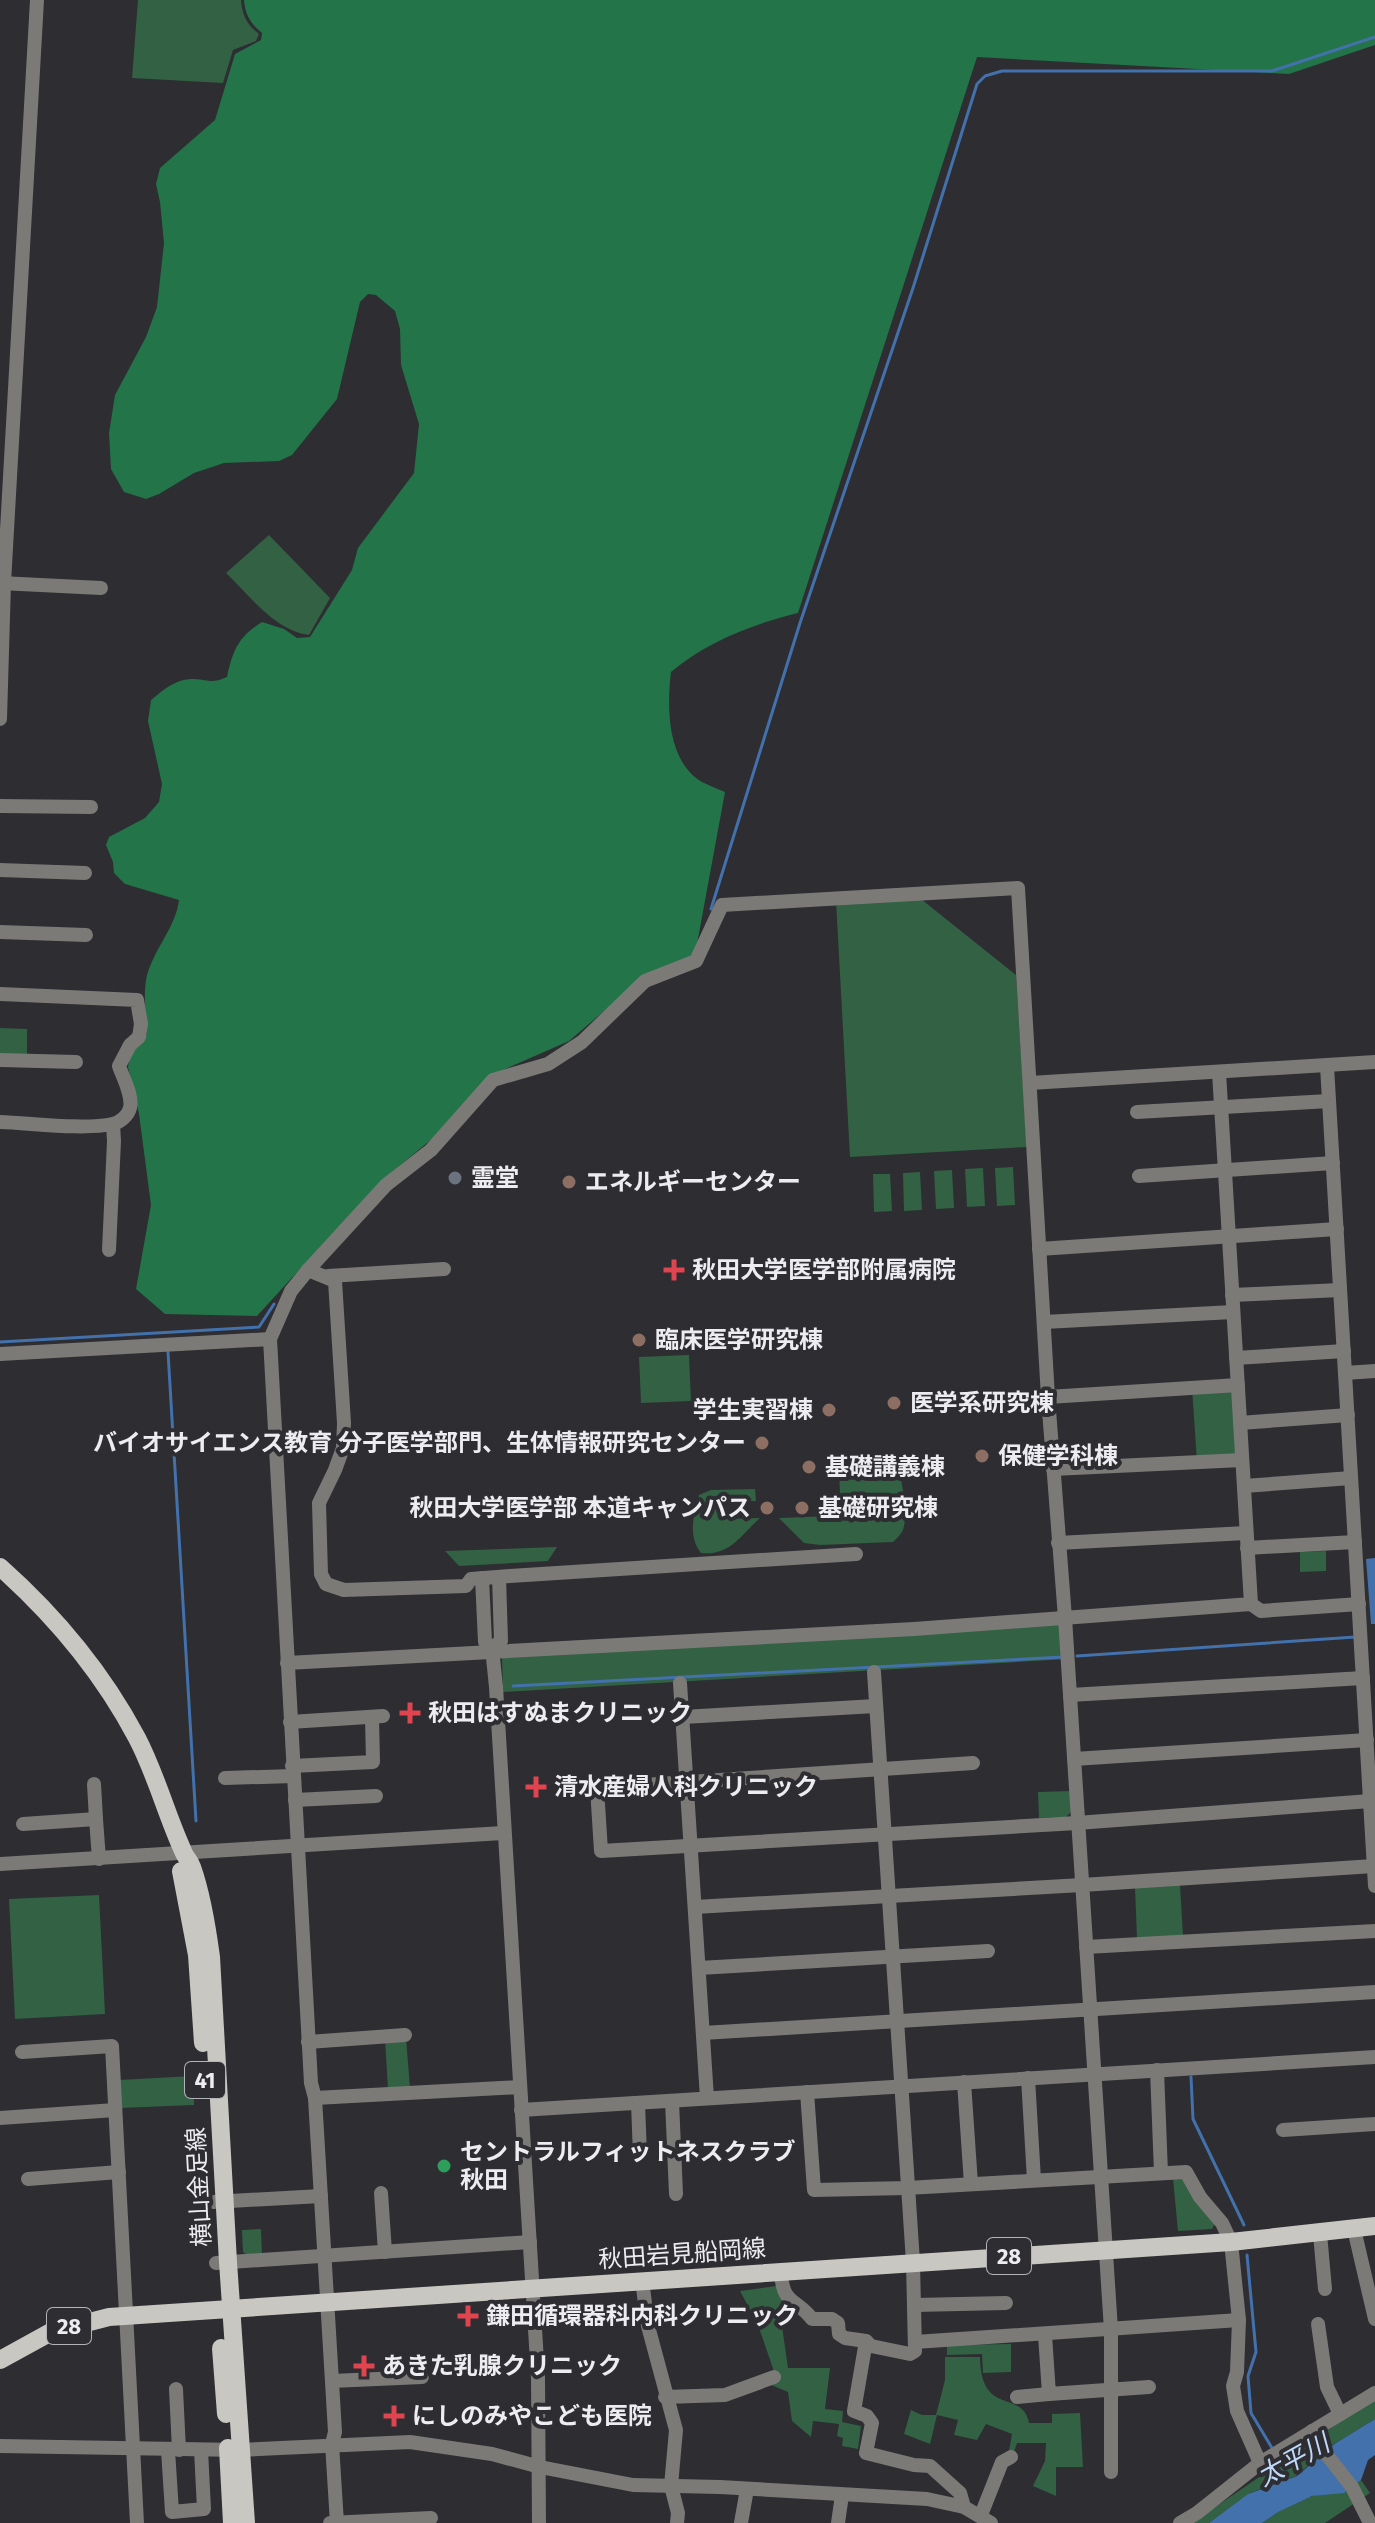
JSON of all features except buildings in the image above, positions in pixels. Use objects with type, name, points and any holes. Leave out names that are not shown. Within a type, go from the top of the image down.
[{"type":"main road","name":"横山金足線","points":[[0,1567],[67,1637],[108,1690],[138,1740],[191,1866],[203,1911],[211,1957],[218,2202],[234,2450],[232,2523]]},
{"type":"main road","name":"秋田岩見船岡線","points":[[0,2360],[51,2332],[96,2319],[1231,2242],[1375,2226]]},
{"type":"main road","name":"横山金足線","points":[[234,2450],[246,2523]]},
{"type":"street","points":[[0,719],[2,583],[37,0]]},
{"type":"street","points":[[2,583],[101,588]]},
{"type":"street","points":[[0,806],[91,807]]},
{"type":"street","points":[[0,870],[85,873]]},
{"type":"street","points":[[337,2523],[332,2444],[335,2432],[296,1847],[270,1339],[291,1291],[308,1270],[386,1185],[431,1150],[493,1080],[548,1064],[590,1035],[645,981],[696,961],[722,905],[1018,888],[1048,1397],[1111,2330],[1111,2472]]},
{"type":"street","points":[[0,932],[86,935]]},
{"type":"street","points":[[0,994],[137,1000],[141,1024],[139,1037],[130,1045],[119,1066],[129,1096],[130,1107],[126,1117],[113,1124],[0,1122]]},
{"type":"street","points":[[0,1060],[76,1062]]},
{"type":"street","points":[[1030,1083],[1375,1062]]},
{"type":"street","points":[[1327,1066],[1359,1604],[1368,1635],[1363,1678],[1375,1886]]},
{"type":"street","points":[[1219,1072],[1251,1604]]},
{"type":"street","points":[[1137,1112],[1329,1101]]},
{"type":"street","points":[[109,1250],[113,1124]]},
{"type":"street","points":[[1139,1176],[1333,1163]]},
{"type":"street","points":[[1039,1249],[1337,1229]]},
{"type":"street","points":[[328,1276],[444,1269]]},
{"type":"street","points":[[308,1270],[335,1281],[344,1423],[343,1448],[319,1503],[321,1574],[326,1584],[344,1590],[466,1586],[471,1579],[482,1578],[856,1554]]},
{"type":"street","points":[[1232,1295],[1340,1290]]},
{"type":"street","points":[[1044,1322],[1233,1312]]},
{"type":"street","points":[[0,1354],[270,1339]]},
{"type":"street","points":[[1236,1358],[1344,1351]]},
{"type":"street","points":[[1345,1373],[1375,1371]]},
{"type":"street","points":[[1048,1397],[1238,1385]]},
{"type":"street","points":[[1240,1423],[1348,1415]]},
{"type":"street","points":[[1053,1469],[1242,1460]]},
{"type":"street","points":[[1244,1486],[1351,1478]]},
{"type":"street","points":[[1058,1543],[1355,1542]]},
{"type":"street","points":[[499,1577],[501,1641],[492,1650],[530,2242],[540,2467],[539,2523]]},
{"type":"street","points":[[482,1578],[485,1642],[492,1650]]},
{"type":"street","points":[[287,1663],[914,1629],[1251,1604],[1261,1611],[1359,1604]]},
{"type":"street","points":[[781,2271],[781,2286],[800,2310],[812,2319],[832,2319],[838,2323],[839,2334],[845,2338],[910,2354],[915,2351],[913,2262],[874,1672]]},
{"type":"street","points":[[1070,1695],[1363,1678]]},
{"type":"street","points":[[680,1683],[707,2098]]},
{"type":"street","points":[[683,1717],[876,1706]]},
{"type":"street","points":[[225,1778],[373,1762],[377,1717],[290,1722]]},
{"type":"street","points":[[1074,1759],[1367,1740]]},
{"type":"street","points":[[973,1763],[597,1788],[601,1851],[1077,1823],[1370,1801]]},
{"type":"street","points":[[94,1784],[99,1856]]},
{"type":"street","points":[[295,1800],[376,1796]]},
{"type":"street","points":[[23,1824],[96,1819]]},
{"type":"street","points":[[0,1864],[503,1833]]},
{"type":"street","points":[[695,1907],[1374,1866]]},
{"type":"street","points":[[1086,1947],[1375,1931]]},
{"type":"street","points":[[699,1968],[988,1951]]},
{"type":"street","points":[[703,2033],[1375,1992]]},
{"type":"street","points":[[308,2042],[405,2035]]},
{"type":"street","points":[[22,2052],[112,2046],[137,2523]]},
{"type":"street","points":[[521,2110],[1375,2057]]},
{"type":"street","points":[[1157,2070],[1161,2173]]},
{"type":"street","points":[[1028,2078],[1034,2180]]},
{"type":"street","points":[[964,2082],[971,2184]]},
{"type":"street","points":[[315,2098],[520,2087]]},
{"type":"street","points":[[807,2092],[814,2190],[907,2188],[1186,2172],[1200,2197],[1222,2223],[1231,2242],[1239,2320],[1237,2372],[1233,2386],[1237,2411],[1270,2457]]},
{"type":"street","points":[[672,2101],[676,2194]]},
{"type":"street","points":[[638,2103],[640,2156]]},
{"type":"street","points":[[0,2118],[115,2110]]},
{"type":"street","points":[[1283,2130],[1375,2124]]},
{"type":"street","points":[[28,2179],[119,2172]]},
{"type":"street","points":[[381,2193],[385,2252]]},
{"type":"street","points":[[218,2202],[321,2196]]},
{"type":"street","points":[[1354,2229],[1375,2319]]},
{"type":"street","points":[[1320,2234],[1325,2289]]},
{"type":"street","points":[[222,2263],[530,2242]]},
{"type":"street","points":[[642,2280],[648,2326],[676,2430],[671,2486],[678,2513],[677,2523]]},
{"type":"street","points":[[914,2305],[1006,2303]]},
{"type":"street","points":[[915,2342],[1239,2320]]},
{"type":"street","points":[[1318,2324],[1327,2387],[1340,2414]]},
{"type":"street","points":[[1045,2335],[1049,2394]]},
{"type":"street","points":[[866,2341],[854,2411],[867,2416],[872,2423],[866,2453],[930,2466],[960,2493],[964,2507]]},
{"type":"street","points":[[332,2381],[422,2377]]},
{"type":"street","points":[[665,2397],[725,2395],[774,2377]]},
{"type":"street","points":[[1017,2397],[1149,2387]]},
{"type":"street","points":[[176,2389],[172,2512],[204,2509],[201,2450]]},
{"type":"street","points":[[1180,2523],[1270,2457],[1314,2436],[1340,2414],[1375,2393]]},
{"type":"street","points":[[1314,2436],[1352,2487],[1370,2523]]},
{"type":"street","points":[[0,2446],[234,2450],[410,2442],[481,2452],[633,2485],[927,2499],[964,2507],[986,2519],[1002,2462],[1011,2457]]},
{"type":"street","points":[[741,2523],[747,2489]]},
{"type":"street","points":[[838,2523],[842,2495]]},
{"type":"street","points":[[330,2523],[431,2518]]},
{"type":"green space","points":[[138,0],[241,0],[246,19],[259,34],[256,41],[233,50],[223,83],[132,78]]},
{"type":"green space","points":[[244,0],[1375,0],[1375,45],[1289,74],[977,57],[798,613],[731,635],[671,672],[671,729],[679,757],[696,778],[725,792],[695,955],[631,988],[569,1041],[494,1074],[433,1138],[392,1172],[257,1316],[165,1314],[136,1289],[151,1205],[139,1114],[128,1067],[131,1050],[147,1034],[145,998],[148,972],[171,925],[179,900],[125,884],[114,873],[106,845],[109,837],[145,818],[159,802],[162,784],[148,721],[151,700],[182,680],[214,681],[227,677],[238,645],[247,633],[262,622],[284,629],[297,638],[310,637],[352,570],[358,548],[414,473],[419,424],[401,365],[400,329],[395,311],[376,295],[368,294],[360,302],[337,399],[292,455],[279,461],[224,463],[194,473],[146,499],[124,492],[111,469],[109,433],[115,395],[146,337],[157,307],[164,243],[156,184],[160,168],[215,120],[235,54],[261,40],[262,33],[249,19]]},
{"type":"green space","points":[[269,535],[330,598],[309,635],[285,627],[274,619],[226,573]]},
{"type":"green space","points":[[921,899],[1016,975],[1027,1147],[850,1157],[836,901]]},
{"type":"green space","points":[[0,1028],[27,1029],[27,1055],[0,1054]]},
{"type":"green space","points":[[1013,1167],[1015,1205],[997,1206],[995,1168]]},
{"type":"green space","points":[[983,1168],[985,1206],[967,1207],[965,1169]]},
{"type":"green space","points":[[952,1170],[954,1208],[936,1209],[934,1171]]},
{"type":"green space","points":[[920,1172],[922,1210],[904,1211],[903,1173]]},
{"type":"green space","points":[[873,1174],[890,1174],[892,1211],[874,1212]]},
{"type":"green space","points":[[689,1355],[691,1401],[641,1403],[639,1357]]},
{"type":"green space","points":[[1238,1385],[1242,1460],[1197,1462],[1192,1388]]},
{"type":"green space","points":[[896,1467],[905,1504],[905,1520],[900,1535],[893,1542],[804,1543],[779,1518],[884,1514],[884,1493],[840,1494],[839,1470]]},
{"type":"green space","points":[[755,1489],[756,1501],[724,1502],[725,1519],[760,1518],[727,1548],[701,1553],[693,1533],[699,1495],[711,1490]]},
{"type":"green space","points":[[557,1547],[548,1561],[459,1566],[445,1551]]},
{"type":"green space","points":[[1326,1551],[1326,1571],[1300,1572],[1300,1552]]},
{"type":"green space","points":[[1065,1618],[1068,1659],[503,1692],[502,1655]]},
{"type":"green space","points":[[1072,1791],[1072,1811],[1066,1817],[1039,1818],[1038,1792]]},
{"type":"green space","points":[[1180,1885],[1183,1936],[1137,1939],[1135,1887]]},
{"type":"green space","points":[[99,1895],[105,2014],[15,2019],[9,1899]]},
{"type":"green space","points":[[406,2038],[410,2088],[388,2089],[385,2040]]},
{"type":"green space","points":[[193,2076],[194,2105],[120,2108],[119,2080]]},
{"type":"green space","points":[[1173,2179],[1184,2180],[1216,2222],[1212,2229],[1178,2231]]},
{"type":"green space","points":[[261,2229],[262,2256],[248,2256],[243,2252],[242,2230]]},
{"type":"green space","points":[[776,2286],[797,2314],[781,2319],[788,2368],[830,2368],[825,2409],[843,2411],[842,2422],[861,2426],[858,2449],[842,2446],[843,2438],[837,2436],[839,2424],[813,2421],[811,2437],[792,2421],[788,2392],[769,2384],[777,2380],[758,2325],[740,2291]]},
{"type":"green space","points":[[1011,2344],[1011,2372],[983,2373],[982,2354],[947,2355],[947,2345]]},
{"type":"green space","points":[[945,2357],[980,2357],[987,2388],[994,2395],[1019,2406],[1029,2423],[1052,2423],[1052,2414],[1080,2413],[1083,2467],[1056,2467],[1056,2496],[1033,2486],[1045,2461],[1046,2443],[1017,2443],[1014,2452],[1009,2451],[1012,2434],[986,2424],[977,2440],[954,2435],[958,2420],[937,2415],[930,2444],[904,2434],[911,2410],[922,2415],[936,2415],[945,2380]]},
{"type":"green space","points":[[1375,2398],[1375,2419],[1336,2443],[1296,2476],[1250,2493],[1209,2523],[1192,2523]]},
{"type":"green space","points":[[1361,2480],[1370,2493],[1325,2523],[1262,2523],[1300,2500],[1342,2491]]},
{"type":"water","points":[[1375,1558],[1375,1624],[1371,1624],[1366,1559]]},
{"type":"water","points":[[1375,2419],[1375,2455],[1368,2460],[1361,2480],[1344,2493],[1312,2496],[1262,2523],[1209,2523],[1248,2494],[1297,2476],[1336,2443]]},
{"type":"waterway","points":[[711,909],[800,623],[913,288],[977,84],[985,76],[1002,71],[1272,71],[1375,37]]},
{"type":"waterway","points":[[0,1342],[259,1327],[274,1304]]},
{"type":"waterway","points":[[168,1352],[196,1821]]},
{"type":"waterway","points":[[1077,1656],[1355,1637]]},
{"type":"waterway","points":[[513,1686],[1064,1657]]},
{"type":"waterway","points":[[1191,2077],[1193,2119],[1244,2225]]},
{"type":"waterway","name":"太平川","points":[[1247,2255],[1256,2352],[1248,2376],[1251,2413],[1272,2448]]},
{"type":"waterway","name":"太平川","points":[[1278,2458],[1283,2466],[1282,2485]]},
{"type":"place","name":"霊堂","points":[[455,1178]]},
{"type":"place","name":"エネルギーセンター","points":[[569,1182]]},
{"type":"place","name":"秋田大学医学部附属病院","points":[[674,1270]]},
{"type":"place","name":"臨床医学研究棟","points":[[639,1340]]},
{"type":"place","name":"医学系研究棟","points":[[894,1403]]},
{"type":"place","name":"学生実習棟","points":[[829,1410]]},
{"type":"place","name":"バイオサイエンス教育 分子医学部門、生体情報研究センター","points":[[762,1443]]},
{"type":"place","name":"保健学科棟","points":[[982,1456]]},
{"type":"place","name":"基礎講義棟","points":[[809,1467]]},
{"type":"place","name":"秋田大学医学部 本道キャンパス","points":[[767,1508]]},
{"type":"place","name":"基礎研究棟","points":[[802,1508]]},
{"type":"place","name":"秋田はすぬまクリニック","points":[[410,1713]]},
{"type":"place","name":"清水産婦人科クリニック","points":[[536,1787]]},
{"type":"place","name":"セントラルフィットネスクラブ 秋田","points":[[444,2166]]},
{"type":"place","name":"鎌田循環器科内科クリニック","points":[[468,2316]]},
{"type":"place","name":"あきた乳腺クリニック","points":[[364,2366]]},
{"type":"place","name":"にしのみやこども医院","points":[[394,2416]]}]
